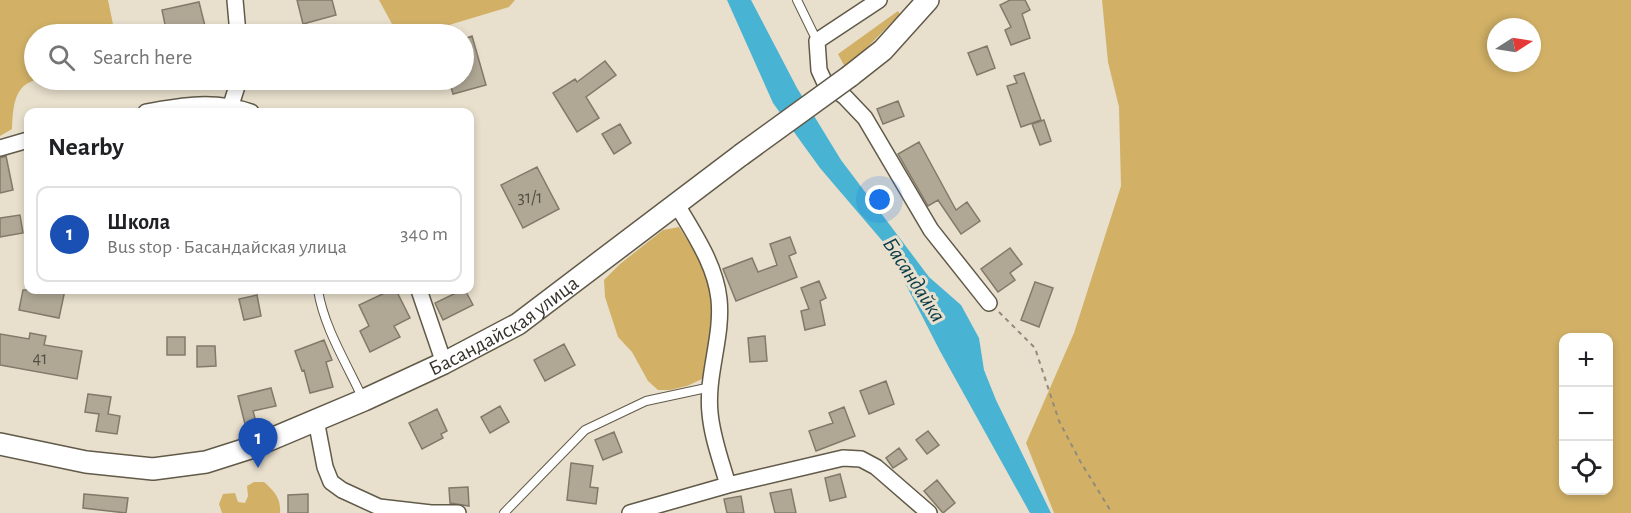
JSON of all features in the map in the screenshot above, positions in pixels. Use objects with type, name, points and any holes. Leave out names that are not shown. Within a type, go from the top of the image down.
[{"type":"street","points":[[235,0],[237,24]]},
{"type":"street","points":[[879,0],[817,41],[819,70],[824,81],[845,97],[865,118],[931,230],[989,303]]},
{"type":"street","name":"Басандайская улица","points":[[0,444],[86,462],[153,469],[206,462],[250,448],[444,363],[518,324],[676,202],[850,76],[889,44],[928,0]]},
{"type":"street","points":[[231,105],[236,90]]},
{"type":"street","points":[[167,108],[178,106],[212,108],[231,105],[240,108]]},
{"type":"street","points":[[0,148],[24,141]]},
{"type":"street","points":[[676,202],[709,261],[719,297],[720,329],[711,387],[710,412],[716,447],[728,484]]},
{"type":"street","points":[[420,294],[444,363]]},
{"type":"street","points":[[316,420],[325,467],[331,482],[342,490],[379,507],[431,513],[458,513]]},
{"type":"street","points":[[630,513],[728,484],[843,458],[861,459],[876,468],[929,513]]},
{"type":"lane","points":[[797,0],[817,41]]},
{"type":"lane","points":[[319,294],[333,335],[364,400]]},
{"type":"lane","points":[[504,513],[585,430],[646,401],[711,387]]},
{"type":"path","points":[[989,303],[1035,348],[1059,421],[1112,513]]},
{"type":"shaded area","points":[[0,0],[108,0],[113,24],[24,24],[24,86],[14,106],[12,129],[0,136]]},
{"type":"shaded area","points":[[379,0],[515,0],[509,7],[452,24],[392,24]]},
{"type":"shaded area","points":[[1102,0],[1631,0],[1631,513],[1054,513],[1026,443],[1074,333],[1121,186],[1119,107],[1108,62]]},
{"type":"shaded area","points":[[898,11],[900,14],[846,69],[838,54]]},
{"type":"shaded area","points":[[679,227],[698,257],[712,289],[712,369],[702,379],[687,386],[658,390],[648,381],[632,352],[618,337],[605,297],[604,280],[620,264],[663,230]]},
{"type":"shaded area","points":[[254,482],[264,482],[274,492],[278,499],[280,513],[222,513],[219,504],[223,494],[235,493],[238,502],[245,503],[248,496],[247,486]]},
{"type":"water","name":"Басандайка","points":[[727,0],[751,0],[797,88],[841,160],[929,277],[961,305],[979,338],[984,370],[996,400],[1051,513],[1030,513],[940,351],[885,244],[820,168],[773,103]]},
{"type":"building","points":[[297,0],[332,0],[336,15],[303,24]]},
{"type":"building","points":[[1010,0],[1025,0],[1030,10],[1022,14],[1030,38],[1011,45],[1005,30],[1011,27],[1000,5]]},
{"type":"building","points":[[199,2],[204,24],[165,24],[162,10]]},
{"type":"building","points":[[474,43],[486,85],[474,88]]},
{"type":"building","points":[[987,46],[995,68],[977,75],[968,53]]},
{"type":"building","points":[[605,61],[616,75],[586,97],[599,118],[577,132],[553,93],[575,79],[577,82]]},
{"type":"building","points":[[1024,73],[1041,120],[1021,127],[1007,86],[1017,83],[1014,76]]},
{"type":"building","points":[[452,90],[468,90],[453,94]]},
{"type":"building","points":[[898,101],[904,116],[883,124],[877,109]]},
{"type":"building","points":[[1044,120],[1051,141],[1040,145],[1032,124]]},
{"type":"building","points":[[620,124],[631,143],[614,154],[602,134]]},
{"type":"building","points":[[919,142],[956,210],[967,202],[980,221],[961,234],[938,200],[928,206],[898,154]]},
{"type":"building","points":[[6,156],[13,190],[0,193],[0,158]]},
{"type":"building","points":[[537,167],[559,209],[523,228],[501,185]]},
{"type":"building","points":[[20,215],[23,233],[0,237],[0,218]]},
{"type":"building","points":[[790,237],[796,253],[789,256],[797,277],[736,301],[723,269],[752,258],[758,272],[777,265],[770,244]]},
{"type":"building","points":[[1010,248],[1022,264],[1010,273],[1015,280],[998,292],[981,269]]},
{"type":"building","points":[[819,281],[826,298],[820,301],[825,325],[805,330],[801,311],[809,309],[801,288]]},
{"type":"building","points":[[1035,282],[1053,288],[1039,327],[1021,320]]},
{"type":"building","points":[[23,290],[24,294],[64,294],[59,318],[19,310]]},
{"type":"building","points":[[382,294],[398,294],[410,318],[394,326],[400,337],[370,352],[360,331],[369,326],[359,305]]},
{"type":"building","points":[[454,294],[467,294],[473,305],[443,320],[435,303]]},
{"type":"building","points":[[257,295],[261,316],[244,320],[239,299]]},
{"type":"building","points":[[30,333],[46,336],[44,345],[82,351],[77,379],[0,365],[0,334],[29,339]]},
{"type":"building","points":[[765,336],[767,361],[750,362],[748,338]]},
{"type":"building","points":[[167,337],[185,337],[185,355],[167,355]]},
{"type":"building","points":[[324,340],[332,360],[326,362],[333,387],[310,393],[304,370],[302,371],[295,351]]},
{"type":"building","points":[[564,344],[575,365],[545,381],[534,360]]},
{"type":"building","points":[[197,346],[215,346],[216,366],[197,367]]},
{"type":"building","points":[[886,381],[894,404],[869,414],[860,391]]},
{"type":"building","points":[[271,388],[276,406],[253,411],[258,429],[247,432],[238,396]]},
{"type":"building","points":[[88,394],[111,397],[108,414],[120,416],[117,434],[96,431],[99,414],[85,412]]},
{"type":"building","points":[[500,406],[509,422],[490,433],[481,417]]},
{"type":"building","points":[[844,407],[855,436],[816,451],[809,431],[833,423],[829,413]]},
{"type":"building","points":[[437,409],[447,431],[441,434],[443,438],[422,449],[409,423]]},
{"type":"building","points":[[928,431],[939,445],[927,454],[916,440]]},
{"type":"building","points":[[614,432],[622,452],[603,460],[595,440]]},
{"type":"building","points":[[899,448],[907,459],[893,468],[886,458]]},
{"type":"building","points":[[571,463],[593,466],[590,487],[598,488],[596,504],[567,500]]},
{"type":"building","points":[[840,474],[846,497],[830,501],[825,478]]},
{"type":"building","points":[[937,480],[955,503],[943,513],[924,491]]},
{"type":"building","points":[[468,487],[469,506],[450,503],[449,488]]},
{"type":"building","points":[[791,489],[796,513],[775,513],[770,493]]},
{"type":"building","points":[[84,494],[128,498],[126,513],[83,508]]},
{"type":"building","points":[[308,494],[308,513],[288,513],[288,495]]},
{"type":"building","points":[[741,496],[744,513],[727,513],[724,499]]},
{"type":"place","name":"Школа","points":[[258,468]]}]
